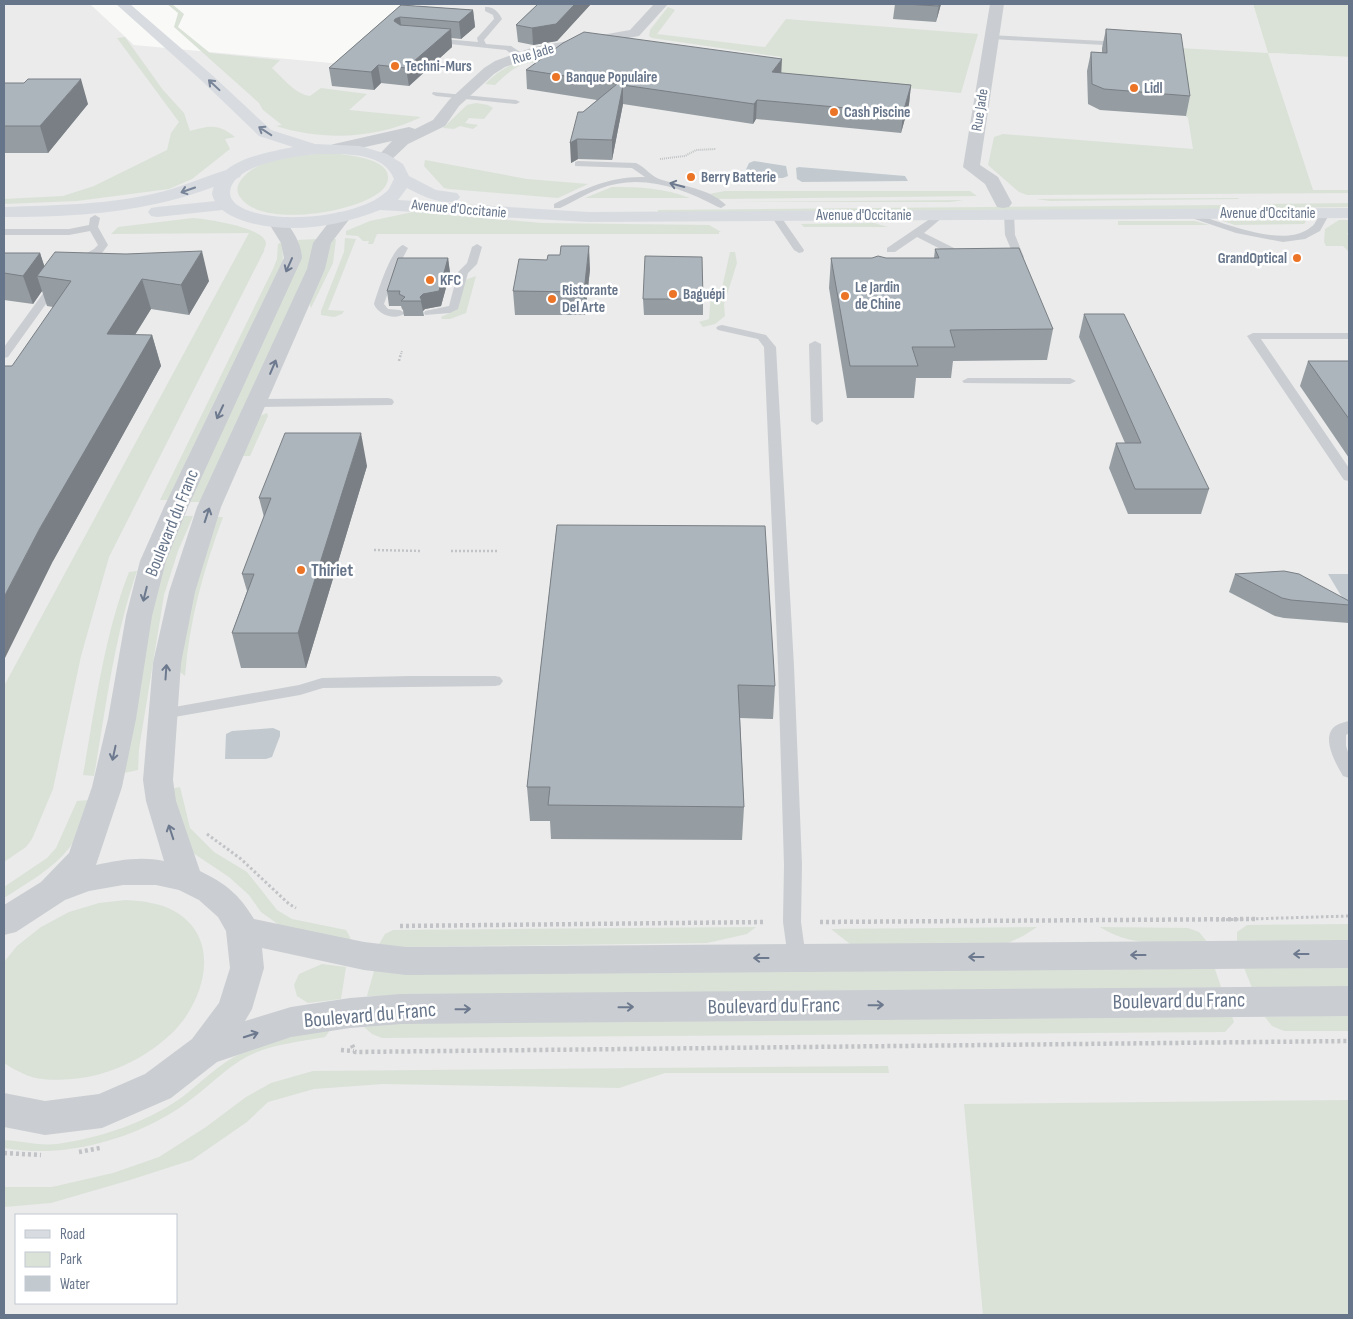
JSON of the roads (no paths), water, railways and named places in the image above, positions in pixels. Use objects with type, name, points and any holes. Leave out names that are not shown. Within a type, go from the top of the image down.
[{"type":"main road","points":[[109,4],[188,80]]},
{"type":"main road","points":[[122,4],[207,78],[265,133],[326,149],[362,152],[384,158],[398,168],[402,179],[396,192],[378,205],[342,218],[314,222],[276,222],[243,215],[226,205],[221,197],[223,183],[240,169],[251,150],[248,141],[228,120]]},
{"type":"main road","points":[[4,212],[75,208],[150,199],[178,193],[279,154],[326,149]]},
{"type":"main road","name":"Avenue d'Occitanie","points":[[402,179],[432,194],[468,200],[557,206],[721,205],[1006,209],[1181,214],[1349,212]]},
{"type":"main road","name":"Avenue d'Occitanie","points":[[378,205],[424,205],[508,214],[588,217],[940,215],[1006,209],[1349,201]]},
{"type":"main road","points":[[4,220],[94,223],[226,205]]},
{"type":"street","name":"Rue Jade","points":[[384,158],[394,147],[438,123],[460,96],[489,71],[520,56],[634,33],[661,4]]},
{"type":"street","name":"Rue Jade","points":[[997,4],[971,167],[992,181],[1006,209]]},
{"type":"street","name":"Rue Jade","points":[[326,149],[402,134],[442,116]]},
{"type":"street","name":"Boulevard du Franc","points":[[186,878],[161,801],[158,780],[167,663],[182,592],[209,508],[258,403],[316,269],[322,243],[342,218]]},
{"type":"street","name":"Boulevard du Franc","points":[[53,891],[83,859],[107,787],[122,719],[139,616],[153,561],[176,507],[293,258],[293,248],[289,239],[276,222]]},
{"type":"street","points":[[4,922],[53,891],[88,879],[123,872],[156,872],[186,878],[211,891],[230,908],[243,930],[247,968],[234,1009],[205,1050],[158,1086],[102,1111],[46,1118],[4,1110]]},
{"type":"street","points":[[243,930],[364,956],[406,961],[1349,954]]},
{"type":"street","name":"Boulevard du Franc","points":[[205,1050],[291,1022],[350,1013],[401,1010],[1349,1001]]},
{"type":"lane","points":[[482,45],[480,40],[498,19],[496,14],[488,9]]},
{"type":"lane","points":[[992,37],[1129,44]]},
{"type":"lane","points":[[420,39],[508,48],[520,56]]},
{"type":"lane","points":[[565,54],[586,46],[587,44],[584,42]]},
{"type":"lane","points":[[466,47],[482,45]]},
{"type":"lane","points":[[436,94],[516,102]]},
{"type":"lane","points":[[578,164],[633,165],[640,168],[655,181]]},
{"type":"lane","points":[[557,206],[596,187],[625,181],[655,181],[677,184],[694,190],[721,205]]},
{"type":"lane","points":[[1000,257],[1021,261],[1010,235],[1006,209]]},
{"type":"lane","points":[[1181,214],[1203,218],[1253,236],[1282,238],[1305,235],[1313,231],[1321,222],[1325,213]]},
{"type":"lane","points":[[891,250],[940,215]]},
{"type":"lane","points":[[776,216],[799,250]]},
{"type":"lane","points":[[4,232],[69,232],[94,223],[103,245],[98,251],[67,271],[4,356]]},
{"type":"lane","points":[[917,233],[963,257],[972,257]]},
{"type":"lane","points":[[429,313],[450,310],[454,307],[463,272],[472,264],[477,247]]},
{"type":"lane","points":[[400,313],[385,312],[380,308],[379,304],[389,275],[403,248]]},
{"type":"lane","points":[[722,328],[762,337],[770,347],[786,666],[793,865],[792,922],[797,958]]},
{"type":"lane","points":[[1349,336],[1253,336],[1349,478]]},
{"type":"lane","points":[[815,344],[817,421]]},
{"type":"lane","points":[[968,381],[1070,381]]},
{"type":"lane","points":[[258,403],[388,402]]},
{"type":"lane","points":[[163,714],[300,690],[322,683],[494,682]]},
{"type":"lane","points":[[1349,728],[1344,728],[1336,739],[1349,772]]},
{"type":"water","points":[[754,161],[786,166],[788,176],[783,178],[748,178],[743,176],[749,163]]},
{"type":"water","points":[[796,168],[905,176],[908,181],[802,182],[797,179]]},
{"type":"water","points":[[1328,574],[1349,574],[1349,609]]},
{"type":"water","points":[[273,728],[280,731],[280,736],[272,757],[266,759],[225,759],[226,734],[232,731]]},
{"type":"place","name":"Techni-Murs","points":[[395,66]]},
{"type":"place","name":"Banque Populaire","points":[[556,77]]},
{"type":"place","name":"Lidl","points":[[1134,88]]},
{"type":"place","name":"Cash Piscine","points":[[834,112]]},
{"type":"place","name":"Berry Batterie","points":[[691,177]]},
{"type":"place","name":"GrandOptical","points":[[1297,258]]},
{"type":"place","name":"KFC","points":[[430,280]]},
{"type":"place","name":"Baguépi","points":[[673,294]]},
{"type":"place","name":"Le Jardin de Chine","points":[[845,296]]},
{"type":"place","name":"Ristorante Del Arte","points":[[552,299]]},
{"type":"place","name":"Thiriet","points":[[301,570]]}]
